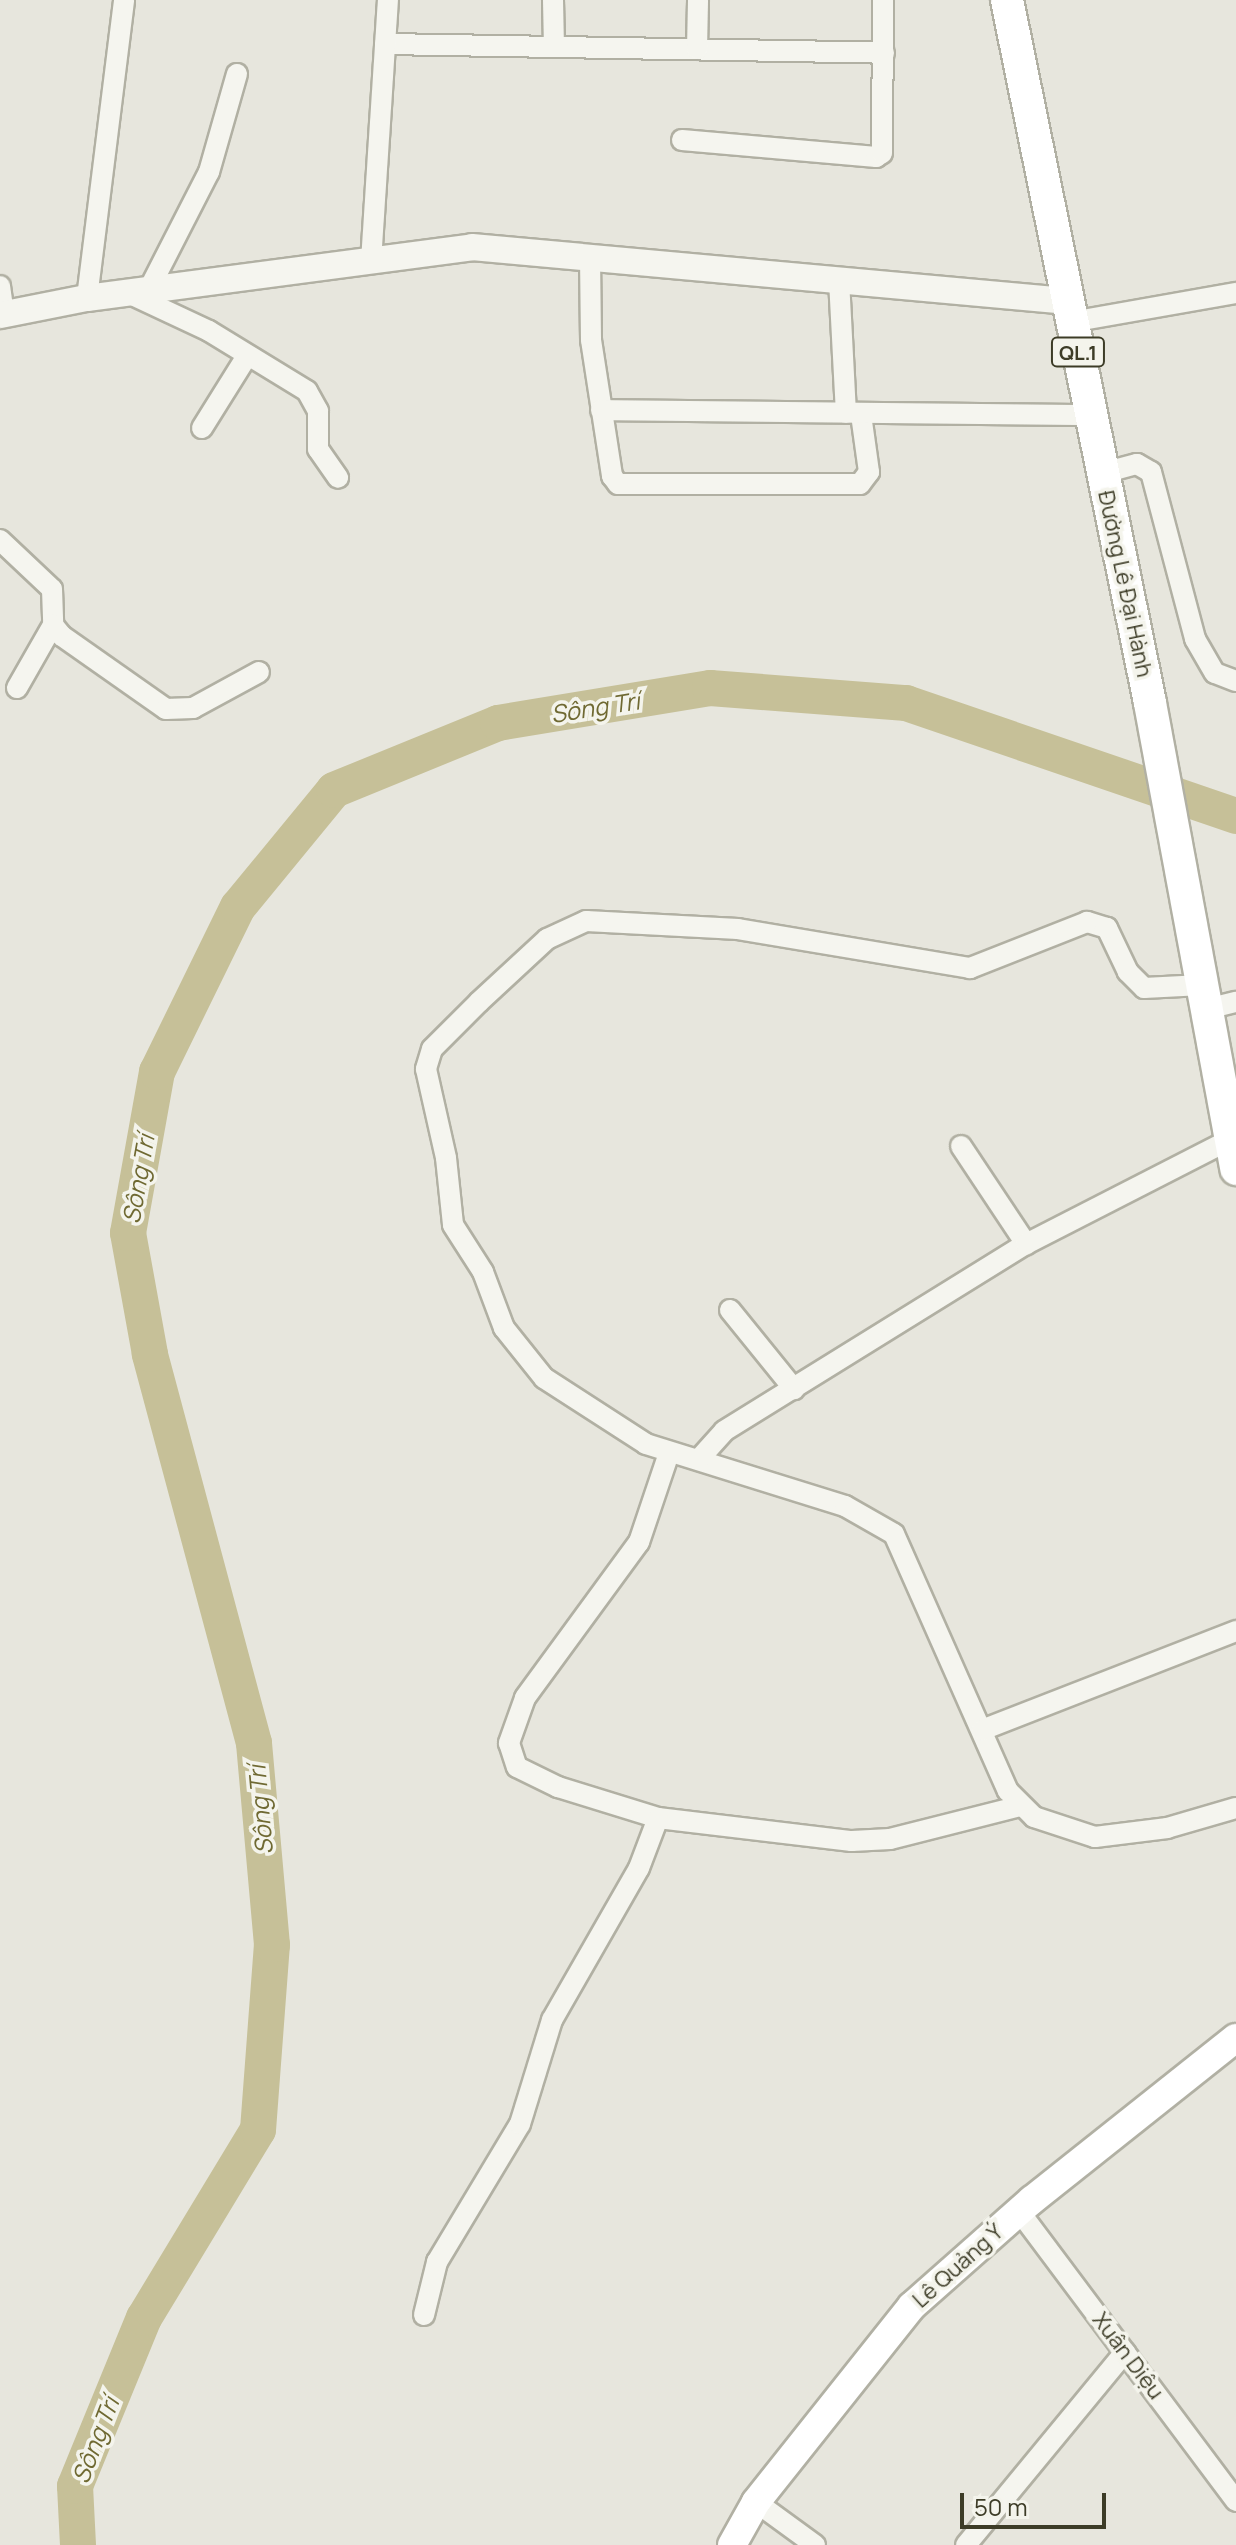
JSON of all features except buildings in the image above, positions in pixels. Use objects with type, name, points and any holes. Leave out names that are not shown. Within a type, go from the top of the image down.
[{"type":"main road","name":"Đường Lê Đại Hành","points":[[1007,0],[1192,923],[1215,999],[1233,1154]]},
{"type":"main road","name":"Lê Quảng Ý","points":[[732,2545],[756,2502],[912,2306],[1019,2211],[1236,2038]]},
{"type":"street","points":[[87,298],[124,0]]},
{"type":"street","points":[[371,262],[388,0]]},
{"type":"street","points":[[553,0],[554,46]]},
{"type":"street","points":[[697,49],[698,0]]},
{"type":"street","points":[[682,140],[876,157],[882,153],[886,135],[883,0]]},
{"type":"street","points":[[385,44],[884,53]]},
{"type":"street","points":[[138,292],[209,172],[237,74]]},
{"type":"street","points":[[0,286],[2,315],[87,298],[472,247],[839,280],[1069,311],[1236,293]]},
{"type":"street","points":[[590,257],[591,340],[612,476],[629,487],[860,484],[869,472],[853,414],[839,280]]},
{"type":"street","points":[[138,292],[209,331],[314,398],[318,449],[338,478]]},
{"type":"street","points":[[202,428],[247,356]]},
{"type":"street","points":[[601,410],[1092,415]]},
{"type":"street","points":[[1103,473],[1137,464],[1151,472],[1195,639],[1215,673],[1236,681]]},
{"type":"street","points":[[0,540],[52,589],[53,625],[17,688]]},
{"type":"street","points":[[53,625],[175,712],[193,708],[259,672]]},
{"type":"street","points":[[1215,999],[1144,988],[1128,972],[1107,928],[1087,922],[970,968],[738,929],[586,921],[547,939],[432,1049],[426,1062],[446,1158],[448,1210],[483,1272],[504,1328],[527,1360],[584,1408],[669,1453],[700,1458],[845,1506],[894,1534],[1008,1791],[1020,1806],[1052,1827],[1095,1837],[1167,1828],[1236,1808]]},
{"type":"street","points":[[961,1146],[1026,1244]]},
{"type":"street","points":[[700,1458],[724,1431],[1026,1244],[1233,1154]]},
{"type":"street","points":[[730,1310],[794,1389]]},
{"type":"street","points":[[669,1453],[639,1542],[541,1670],[509,1743],[517,1767],[531,1776],[658,1818],[862,1841],[890,1839],[1020,1806]]},
{"type":"street","points":[[982,1730],[1236,1631]]},
{"type":"street","points":[[424,2315],[437,2262],[520,2124],[552,2020],[639,1868],[658,1818]]},
{"type":"street","name":"Xuân Diệu","points":[[1019,2211],[1234,2494]]},
{"type":"street","points":[[966,2545],[1125,2352]]},
{"type":"street","points":[[756,2502],[815,2545]]},
{"type":"waterway","name":"Sông Trí","points":[[78,2545],[75,2486],[144,2318],[258,2130],[272,1945],[254,1743],[150,1354],[128,1233],[157,1072],[238,907],[334,790],[498,723],[710,688],[906,703],[1236,816]]}]
